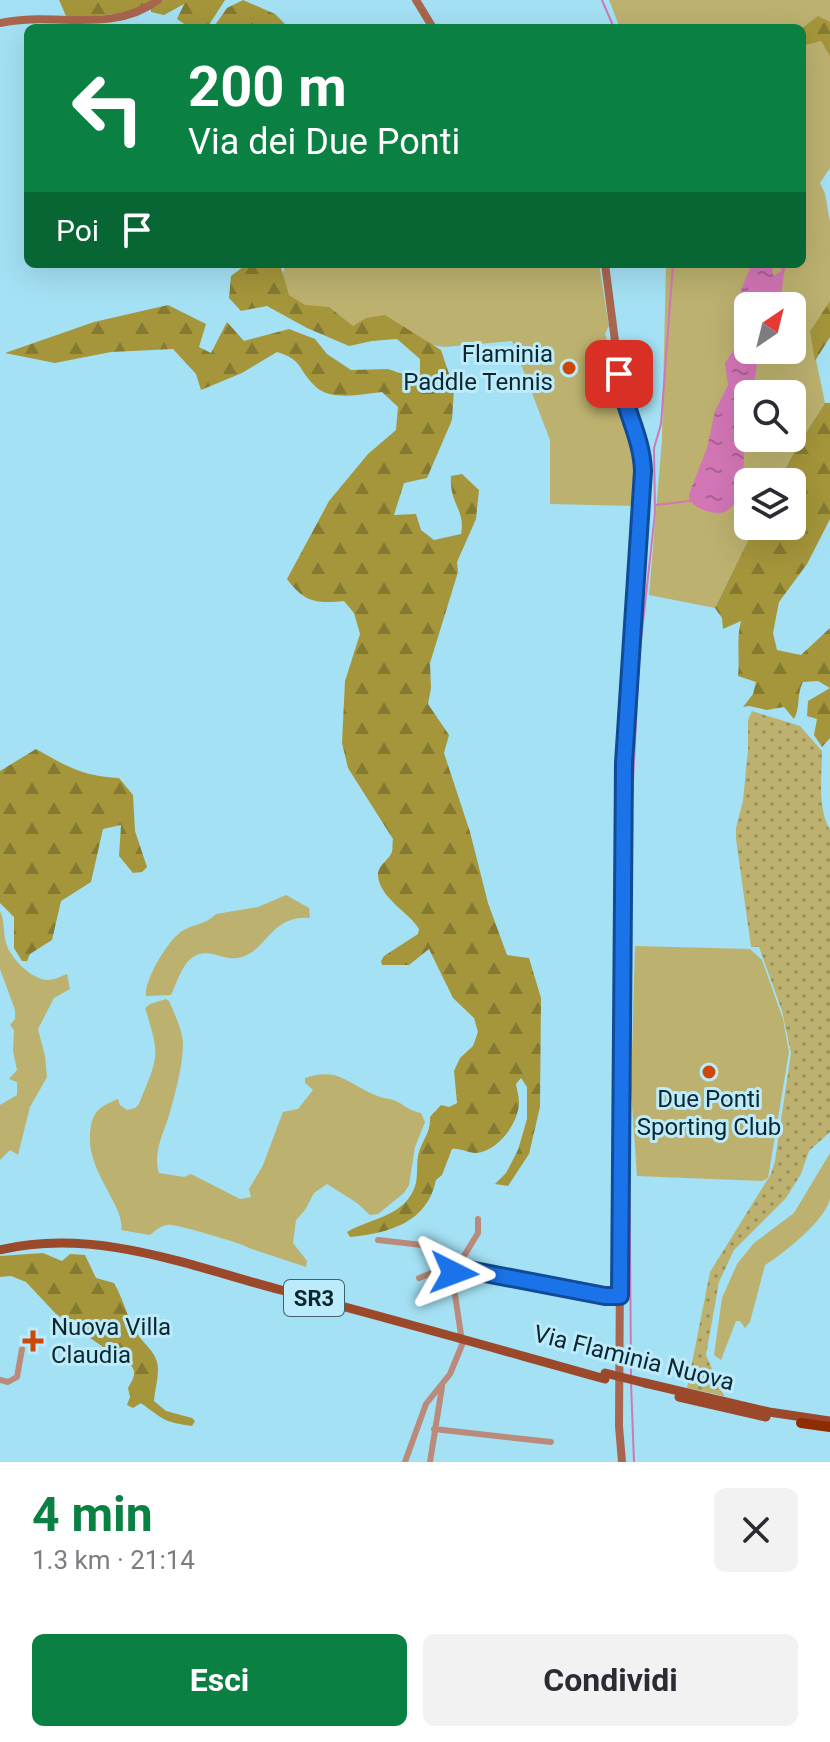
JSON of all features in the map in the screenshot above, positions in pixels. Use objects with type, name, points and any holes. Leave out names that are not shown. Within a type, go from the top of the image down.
[{"type":"highway","name":"SR3","points":[[801,1423],[830,1424]]},
{"type":"main road","name":"Via Flaminia Nuova","points":[[0,1250],[57,1242],[115,1246],[747,1414],[801,1423]]},
{"type":"main road","name":"Via Flaminia Nuova","points":[[645,1386],[830,1424]]},
{"type":"street","points":[[0,23],[23,18],[78,21],[119,18],[140,12],[158,0]]},
{"type":"street","points":[[416,0],[431,24]]},
{"type":"street","points":[[606,268],[622,395],[640,442],[643,471],[624,763],[619,1426],[622,1462]]},
{"type":"street","points":[[405,1462],[428,1401],[456,1362],[463,1338],[453,1281],[454,1269],[478,1233],[478,1219]]},
{"type":"street","points":[[378,1240],[422,1245],[454,1269]]},
{"type":"street","points":[[419,1278],[454,1269],[605,1296],[620,1296]]},
{"type":"street","points":[[605,1296],[620,1281]]},
{"type":"street","points":[[0,1380],[8,1382],[17,1377],[22,1349]]},
{"type":"street","points":[[430,1462],[443,1384]]},
{"type":"street","points":[[434,1429],[551,1442]]},
{"type":"shaded area","points":[[609,0],[830,0],[830,168],[820,183],[830,222],[830,301],[810,331],[825,403],[806,433],[806,380],[734,380],[734,452],[794,452],[786,468],[734,468],[734,540],[748,540],[715,608],[649,595],[662,440],[666,268],[806,268],[806,24],[618,24]]},
{"type":"shaded area","name":"Flaminia Paddle Tennis","points":[[284,268],[600,268],[609,326],[605,334],[607,340],[612,342],[619,389],[611,397],[616,405],[620,404],[635,443],[637,506],[550,504],[550,440],[512,341],[444,347],[329,328],[275,306]]},
{"type":"shaded area","points":[[752,711],[800,726],[822,751],[823,811],[830,830],[830,1132],[809,1151],[801,1174],[786,1198],[734,1250],[719,1282],[706,1355],[724,1396],[687,1388],[710,1272],[771,1174],[791,1053],[782,1011],[759,947],[751,947],[736,839],[743,801],[748,720]]},
{"type":"shaded area","points":[[286,895],[309,908],[310,918],[297,918],[278,927],[259,947],[242,957],[199,954],[189,960],[171,995],[146,996],[158,961],[182,931],[216,914],[258,907]]},
{"type":"shaded area","points":[[0,911],[8,949],[17,961],[42,979],[67,974],[70,989],[54,998],[38,1029],[47,1077],[30,1107],[18,1155],[10,1150],[0,1160],[0,1105],[17,1095],[17,1082],[9,1079],[17,1070],[13,1051],[14,1030],[10,1025],[15,1019],[15,1010],[0,969]]},
{"type":"shaded area","name":"Due Ponti Sporting Club","points":[[635,946],[750,949],[762,960],[783,1019],[789,1052],[768,1178],[762,1181],[637,1176],[631,1091]]},
{"type":"shaded area","points":[[166,999],[180,1027],[183,1051],[175,1095],[158,1149],[159,1173],[184,1177],[191,1174],[240,1199],[251,1197],[249,1189],[263,1165],[283,1112],[298,1109],[313,1090],[305,1083],[305,1078],[326,1074],[421,1113],[425,1122],[415,1147],[409,1185],[404,1193],[378,1214],[370,1215],[327,1184],[314,1193],[296,1220],[293,1243],[307,1261],[306,1267],[222,1238],[172,1225],[162,1226],[150,1235],[121,1230],[118,1211],[94,1162],[90,1135],[92,1121],[101,1108],[118,1099],[127,1110],[139,1104],[155,1057],[145,1008]]},
{"type":"shaded area","points":[[830,1153],[830,1198],[827,1206],[803,1235],[765,1265],[750,1322],[745,1328],[740,1321],[736,1321],[721,1360],[714,1355],[722,1298],[737,1264],[754,1243],[794,1213]]},
{"type":"green space","points":[[59,0],[225,0],[210,24],[184,24],[177,19],[184,4],[164,15],[151,12],[151,2],[110,15],[66,16]]},
{"type":"green space","points":[[243,0],[275,14],[285,24],[216,24],[227,8]]},
{"type":"green space","points":[[818,16],[830,22],[830,56],[821,41],[806,45],[806,25]]},
{"type":"green space","points":[[242,268],[281,268],[289,295],[305,305],[329,307],[353,326],[366,318],[385,315],[441,350],[454,389],[452,420],[427,478],[404,483],[394,515],[416,514],[421,530],[434,540],[461,534],[461,519],[452,494],[451,476],[462,474],[479,490],[476,519],[457,562],[458,572],[430,663],[428,704],[449,735],[444,753],[470,832],[488,903],[507,955],[529,958],[541,998],[540,1107],[529,1154],[508,1186],[495,1184],[506,1173],[518,1150],[527,1119],[527,1087],[521,1078],[516,1084],[518,1111],[511,1128],[499,1142],[476,1153],[452,1149],[431,1195],[415,1216],[392,1229],[350,1237],[347,1232],[396,1210],[411,1194],[430,1117],[441,1105],[449,1107],[457,1103],[454,1071],[460,1058],[473,1046],[478,1032],[474,1018],[453,998],[429,949],[409,965],[382,965],[384,956],[418,934],[419,929],[388,897],[379,882],[378,873],[392,852],[393,839],[348,768],[342,743],[345,681],[360,634],[354,613],[344,601],[311,600],[299,593],[287,579],[329,501],[368,454],[396,430],[398,407],[382,392],[346,396],[328,394],[314,385],[296,361],[277,352],[242,373],[201,390],[196,374],[173,349],[111,352],[55,363],[5,353],[94,322],[168,305],[206,324],[199,347],[211,353],[227,322],[244,341],[289,329],[315,339],[327,354],[351,370],[388,369],[420,380],[420,359],[397,339],[349,346],[267,306],[241,311],[229,298],[231,276]]},
{"type":"green space","points":[[830,301],[830,337],[815,361],[810,331]]},
{"type":"green space","points":[[825,403],[830,403],[830,519],[807,564],[779,602],[773,633],[777,650],[801,655],[830,628],[830,688],[818,681],[803,682],[794,719],[784,707],[767,710],[743,707],[753,694],[756,682],[738,676],[741,621],[723,629],[722,618],[715,608],[748,540],[806,540],[806,468],[786,468],[794,452],[806,452],[806,433]]},
{"type":"green space","points":[[830,688],[830,738],[822,747],[814,735],[817,719],[807,716],[808,701]]},
{"type":"green space","points":[[36,749],[76,770],[119,778],[133,795],[135,831],[147,867],[142,872],[133,873],[119,856],[121,825],[103,829],[91,882],[61,901],[52,940],[30,954],[27,961],[22,961],[14,948],[14,917],[0,903],[0,771]]},
{"type":"green space","points":[[43,1253],[62,1261],[70,1254],[85,1255],[96,1278],[114,1283],[135,1330],[157,1362],[154,1401],[166,1411],[192,1418],[195,1421],[192,1426],[164,1419],[141,1403],[133,1408],[127,1405],[130,1397],[128,1388],[134,1375],[128,1362],[120,1362],[56,1314],[26,1282],[11,1276],[0,1277],[0,1256]]},
{"type":"water","points":[[750,268],[772,268],[773,276],[782,271],[780,268],[786,268],[781,292],[741,292]]},
{"type":"water","points":[[734,350],[734,364],[757,364],[755,380],[734,380],[734,452],[744,452],[743,468],[734,468],[734,504],[727,511],[716,513],[697,507],[689,499],[689,494],[707,448],[715,411],[728,385],[725,363]]},
{"type":"waterway","points":[[602,0],[612,24]]},
{"type":"waterway","points":[[631,1375],[630,855],[627,839],[631,824],[639,659],[655,513],[654,448],[661,424],[673,268]]},
{"type":"waterway","points":[[656,505],[690,501]]},
{"type":"waterway","points":[[631,1382],[634,1462]]},
{"type":"place","name":"Flaminia Paddle Tennis","points":[[569,368]]},
{"type":"place","name":"Due Ponti Sporting Club","points":[[709,1072]]},
{"type":"place","name":"Nuova Villa Claudia","points":[[33,1341]]},
{"type":"route","points":[[454,1273],[456,1269],[464,1269],[605,1296],[620,1296],[624,763],[643,457],[625,406],[619,374]]}]
